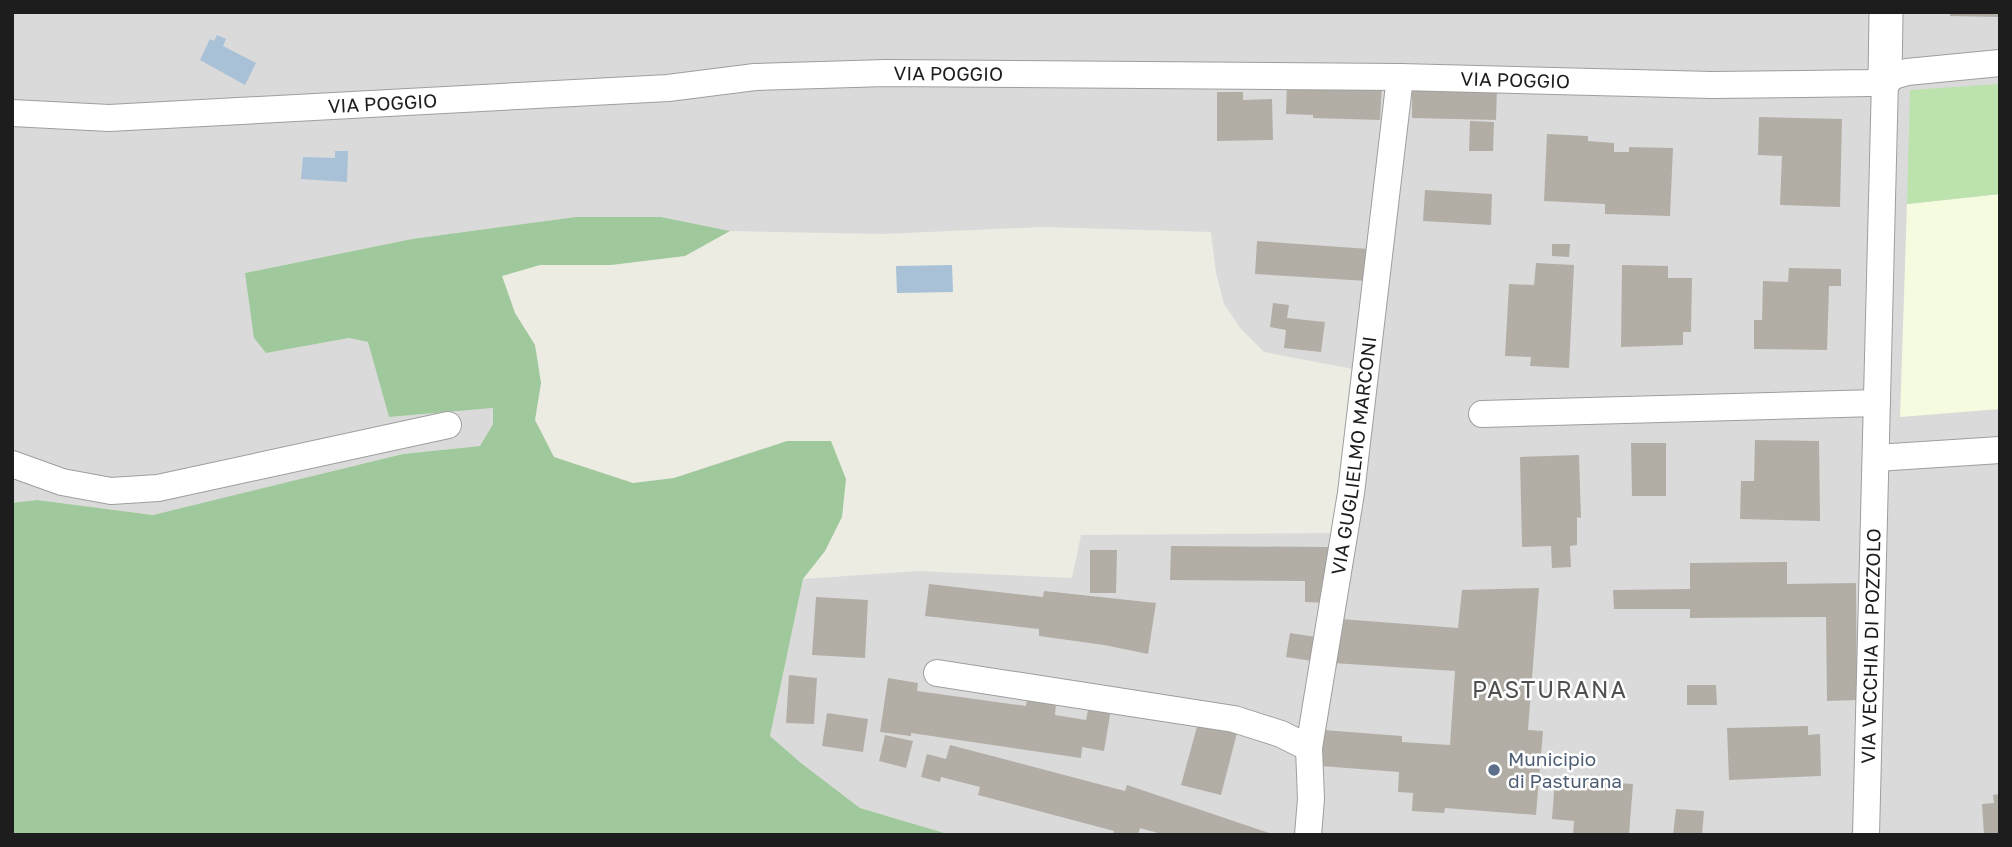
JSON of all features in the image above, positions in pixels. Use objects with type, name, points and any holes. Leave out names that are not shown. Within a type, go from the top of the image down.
[{"type":"street","points":[[1885,80],[1886,12]]},
{"type":"street","name":"VIA POGGIO","points":[[12,113],[109,118],[668,88],[755,77],[886,73],[1399,77],[1712,85],[1870,83],[1907,72],[2000,63]]},
{"type":"street","name":"VIA GUGLIELMO MARCONI","points":[[1308,835],[1311,799],[1309,748],[1353,480],[1399,77]]},
{"type":"street","name":"VIA VECCHIA DI POZZOLO","points":[[1866,835],[1885,80]]},
{"type":"street","points":[[1482,414],[1877,403]]},
{"type":"street","points":[[12,464],[62,482],[111,491],[158,488],[448,425]]},
{"type":"street","points":[[1876,458],[2000,450]]},
{"type":"street","points":[[937,673],[1234,719],[1280,734],[1309,748]]},
{"type":"shaded area","points":[[12,12],[2000,12],[2000,835],[951,835],[860,808],[801,763],[770,736],[803,579],[918,571],[1072,578],[1081,535],[1332,533],[1353,369],[1264,352],[1241,329],[1224,304],[1216,273],[1211,232],[1043,227],[883,234],[730,231],[661,217],[576,217],[412,239],[245,273],[266,353],[349,338],[369,342],[389,417],[493,408],[493,424],[480,446],[403,454],[153,515],[37,500],[12,503]]},
{"type":"shaded area","points":[[2000,194],[2000,409],[1900,417],[1907,204]]},
{"type":"green space","points":[[2000,84],[2000,194],[1907,204],[1910,90]]},
{"type":"green space","points":[[576,217],[661,217],[730,231],[685,256],[611,265],[540,265],[502,276],[515,313],[535,345],[541,383],[535,420],[554,457],[633,483],[674,478],[787,441],[831,441],[846,479],[842,517],[825,551],[803,579],[770,736],[860,808],[951,835],[12,835],[12,503],[37,500],[153,515],[403,454],[480,446],[493,424],[493,408],[389,417],[368,342],[349,338],[266,353],[254,338],[245,273],[412,239]]},
{"type":"water","points":[[217,35],[226,39],[223,46],[256,63],[245,85],[200,60],[210,39],[214,41]]},
{"type":"water","points":[[335,151],[348,151],[347,182],[301,179],[303,157],[335,158]]},
{"type":"water","points":[[952,265],[953,292],[897,293],[896,266]]},
{"type":"building","points":[[1950,12],[1999,12],[1999,17],[1950,16]]},
{"type":"building","points":[[1287,84],[1382,85],[1380,120],[1313,118],[1313,115],[1286,114]]},
{"type":"building","points":[[1412,86],[1497,88],[1496,120],[1412,118]]},
{"type":"building","points":[[1217,92],[1243,92],[1243,100],[1272,99],[1273,140],[1217,141]]},
{"type":"building","points":[[1759,117],[1842,119],[1840,207],[1780,205],[1782,156],[1758,155]]},
{"type":"building","points":[[1470,121],[1494,122],[1493,151],[1469,151]]},
{"type":"building","points":[[1547,134],[1588,136],[1588,141],[1614,143],[1614,152],[1629,152],[1629,147],[1673,148],[1670,216],[1605,214],[1605,204],[1544,201]]},
{"type":"building","points":[[1425,190],[1492,194],[1491,225],[1423,221]]},
{"type":"building","points":[[1257,241],[1369,249],[1367,281],[1255,274]]},
{"type":"building","points":[[1552,244],[1570,244],[1569,257],[1552,256]]},
{"type":"building","points":[[1536,263],[1574,265],[1569,368],[1530,366],[1531,357],[1505,356],[1509,284],[1534,285]]},
{"type":"building","points":[[1622,265],[1668,266],[1668,278],[1692,278],[1691,332],[1683,332],[1683,345],[1621,347]]},
{"type":"building","points":[[1789,268],[1841,269],[1841,286],[1829,286],[1827,350],[1754,349],[1754,320],[1762,320],[1763,281],[1788,282]]},
{"type":"building","points":[[1273,303],[1289,305],[1287,318],[1325,322],[1321,352],[1284,348],[1286,330],[1270,327]]},
{"type":"building","points":[[1755,440],[1819,441],[1820,521],[1740,519],[1741,481],[1754,481]]},
{"type":"building","points":[[1631,443],[1666,443],[1666,496],[1632,496]]},
{"type":"building","points":[[1579,455],[1581,518],[1577,517],[1577,545],[1570,546],[1571,567],[1552,568],[1551,546],[1522,547],[1520,457]]},
{"type":"building","points":[[1171,546],[1330,547],[1329,603],[1305,602],[1305,581],[1170,580]]},
{"type":"building","points":[[1090,550],[1117,550],[1116,593],[1090,593]]},
{"type":"building","points":[[1787,562],[1787,584],[1856,583],[1857,700],[1827,701],[1826,617],[1690,618],[1690,609],[1614,609],[1613,590],[1690,589],[1690,563]]},
{"type":"building","points":[[929,584],[1043,597],[1044,591],[1156,603],[1148,654],[1039,636],[1039,629],[925,616]]},
{"type":"building","points":[[1539,588],[1528,730],[1543,731],[1536,815],[1445,808],[1444,813],[1412,811],[1413,793],[1398,792],[1399,772],[1321,766],[1323,730],[1402,736],[1402,742],[1450,745],[1455,671],[1333,663],[1341,619],[1458,628],[1462,590]]},
{"type":"building","points":[[816,597],[868,600],[865,658],[812,655]]},
{"type":"building","points":[[1290,633],[1316,637],[1312,661],[1286,657]]},
{"type":"building","points":[[789,675],[817,678],[814,724],[786,723]]},
{"type":"building","points":[[888,678],[918,683],[917,691],[1026,706],[1027,699],[1056,704],[1055,715],[1086,720],[1089,706],[1111,709],[1104,751],[1082,747],[1081,758],[911,733],[911,736],[880,732]]},
{"type":"building","points":[[1687,685],[1716,685],[1717,705],[1687,705]]},
{"type":"building","points":[[827,713],[868,719],[863,752],[822,746]]},
{"type":"building","points":[[1198,723],[1237,733],[1221,795],[1181,785]]},
{"type":"building","points":[[1808,726],[1808,735],[1820,734],[1821,776],[1729,780],[1727,728]]},
{"type":"building","points":[[885,735],[913,741],[906,768],[879,761]]},
{"type":"building","points":[[950,745],[1125,791],[1127,785],[1275,835],[1165,835],[1140,828],[1138,835],[1113,835],[1114,831],[978,795],[980,787],[941,777],[940,782],[921,777],[927,754],[946,759]]},
{"type":"building","points":[[1555,779],[1633,784],[1629,835],[1573,835],[1574,821],[1552,819]]},
{"type":"building","points":[[2000,794],[2000,835],[1984,835],[1982,804],[1994,803],[1993,795]]},
{"type":"building","points":[[1676,809],[1704,811],[1702,835],[1673,835]]},
{"type":"place","name":"Municipio di Pasturana","points":[[1494,770]]},
{"type":"district","name":"PASTURANA","points":[[1550,690]]}]
